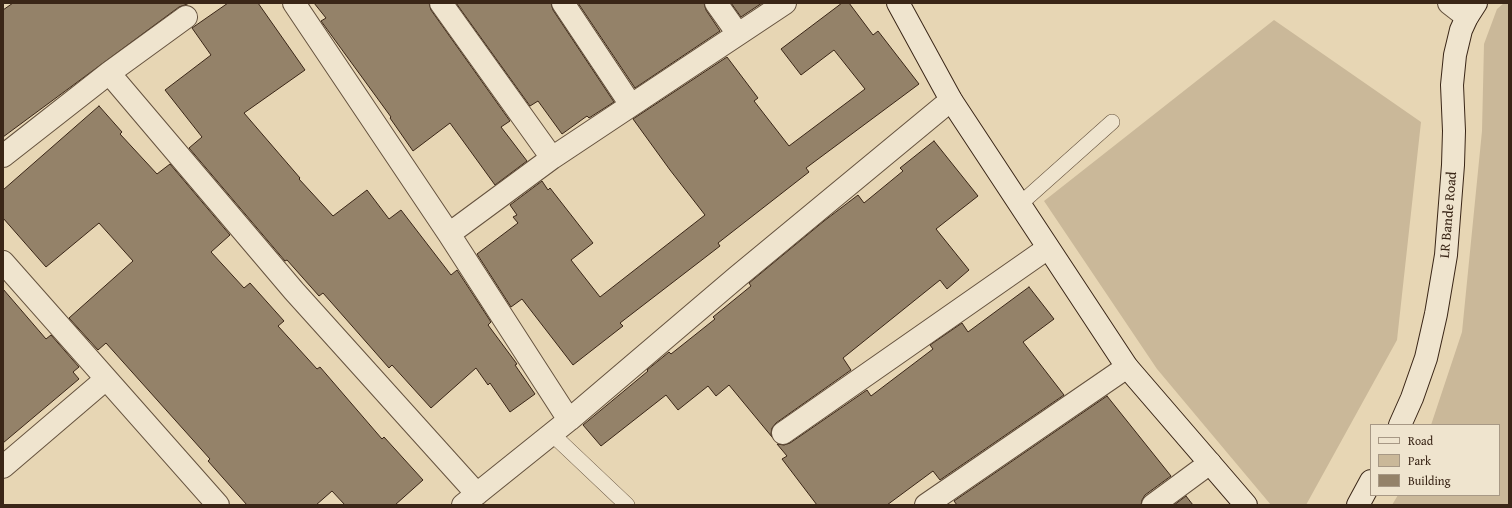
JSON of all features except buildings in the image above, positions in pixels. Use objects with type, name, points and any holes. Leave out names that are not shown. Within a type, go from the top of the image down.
[{"type":"street","points":[[294,3],[449,234],[569,420]]},
{"type":"street","points":[[441,3],[552,158]]},
{"type":"street","points":[[563,3],[631,105]]},
{"type":"street","points":[[716,3],[738,34]]},
{"type":"street","points":[[449,234],[552,158],[785,3]]},
{"type":"street","points":[[898,3],[951,100],[1127,367],[1246,505]]},
{"type":"street","points":[[1449,3],[1471,10]]},
{"type":"street","name":"LR Bande Road","points":[[1400,424],[1412,398],[1426,358],[1444,270],[1453,165],[1454,131],[1452,85],[1456,50],[1461,30],[1471,10]]},
{"type":"street","points":[[3,156],[109,73],[186,17]]},
{"type":"street","points":[[109,73],[470,499],[569,420],[951,100]]},
{"type":"street","points":[[783,433],[1048,248]]},
{"type":"street","points":[[3,262],[218,505]]},
{"type":"street","points":[[926,505],[1127,367]]},
{"type":"street","points":[[3,467],[106,379]]},
{"type":"street","points":[[1152,505],[1210,463]]},
{"type":"street","points":[[1358,505],[1370,483]]},
{"type":"lane","points":[[1020,205],[1112,122]]},
{"type":"lane","points":[[552,434],[627,505]]},
{"type":"green space","points":[[1504,3],[1509,3],[1509,505],[1392,505],[1397,496],[1500,496],[1500,424],[1431,424],[1462,332],[1482,131],[1484,44],[1497,9]]},
{"type":"green space","points":[[1274,20],[1421,122],[1397,340],[1306,505],[1271,505],[1157,369],[1044,201]]}]
